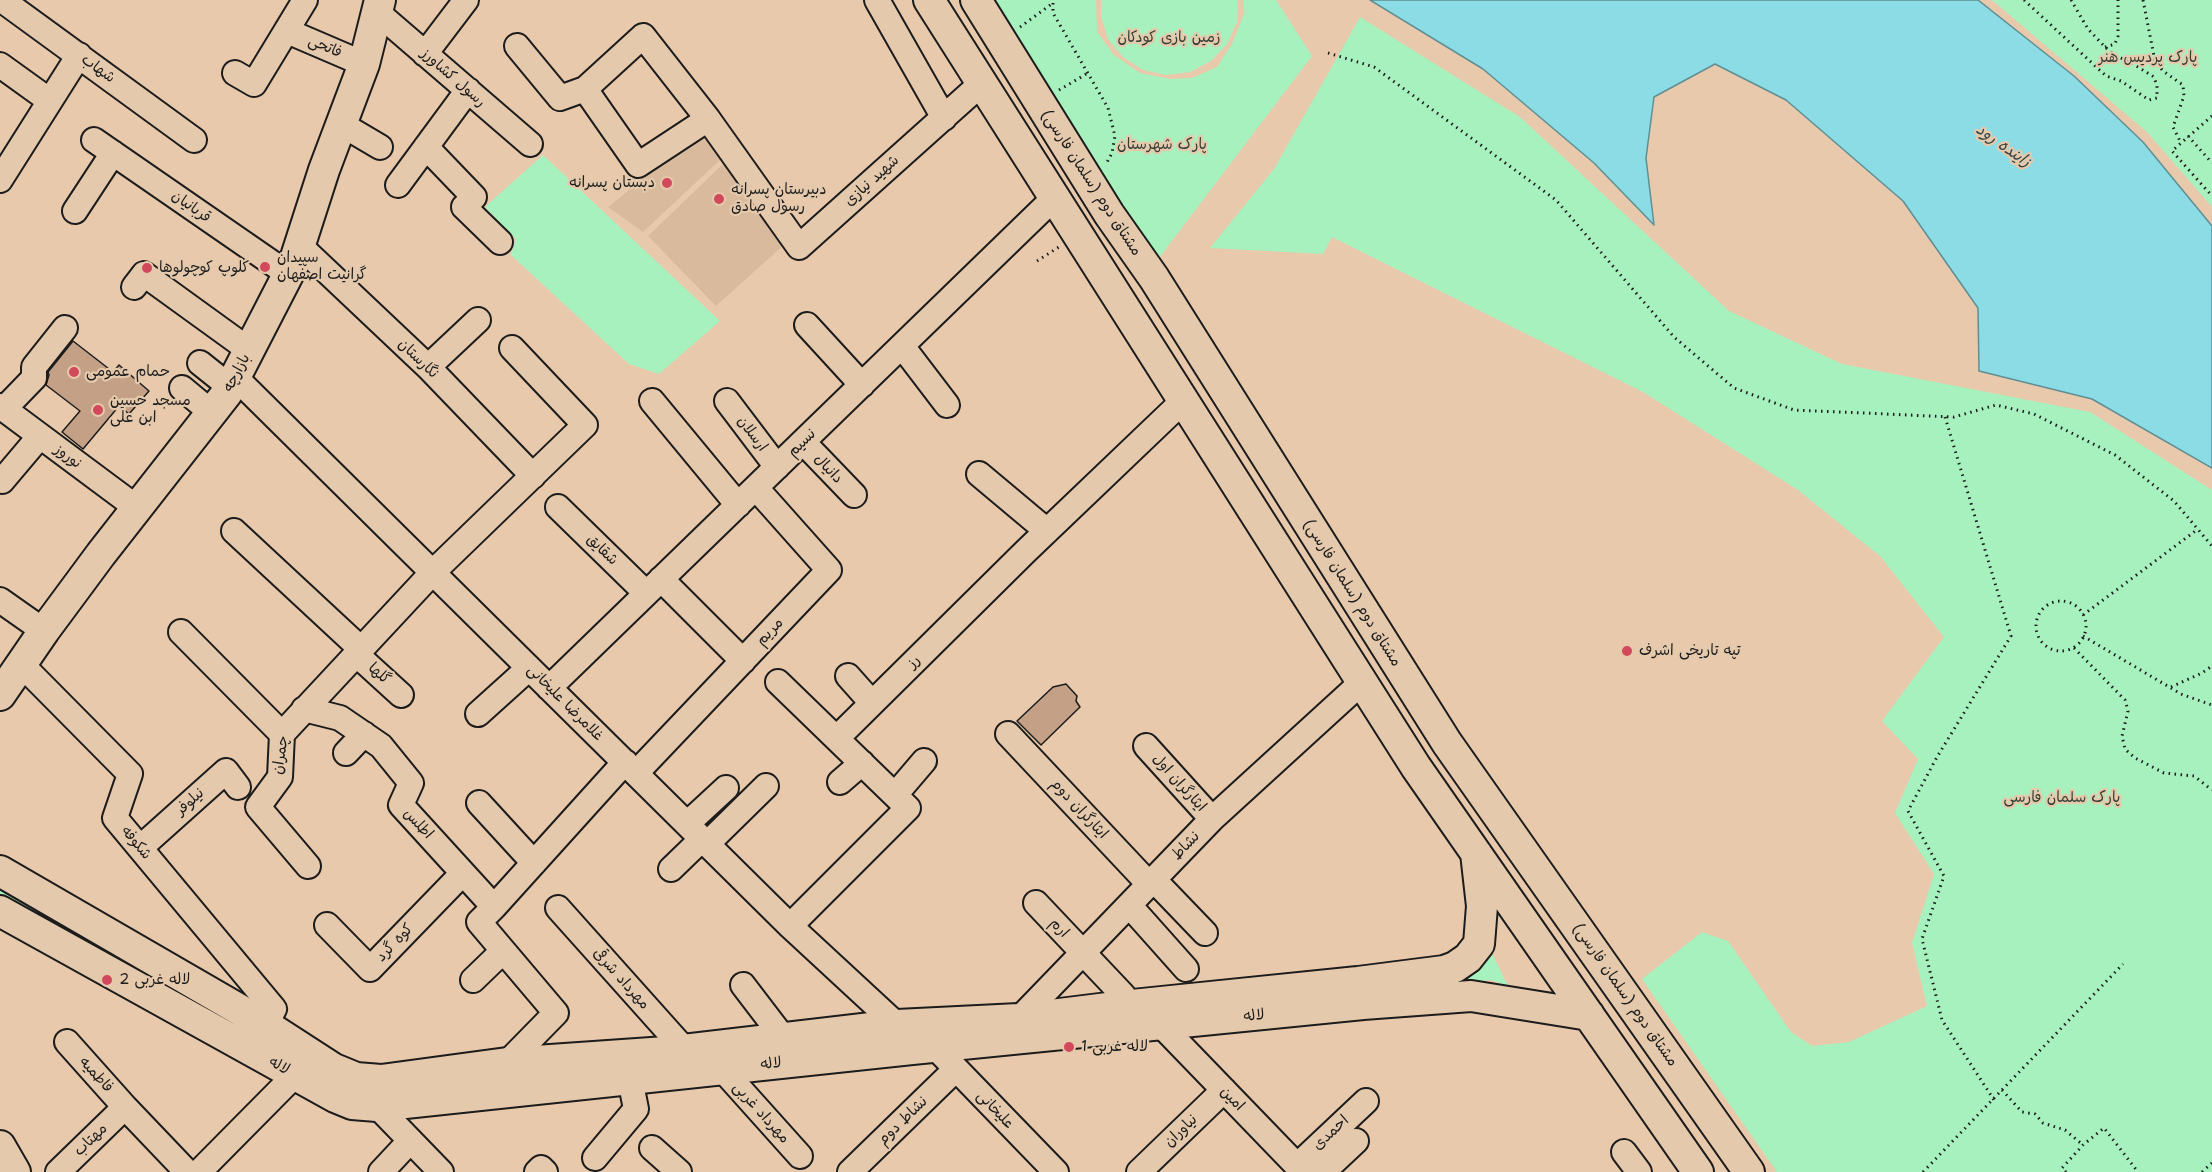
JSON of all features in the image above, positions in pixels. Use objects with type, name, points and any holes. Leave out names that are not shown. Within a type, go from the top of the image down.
[{"type":"main road","points":[[929,0],[1416,767],[1698,1172]]},
{"type":"main road","name":"مشتاق دوم (سلمان فارسی)","points":[[976,0],[1109,214],[1154,278],[1447,743],[1749,1172]]},
{"type":"main road","name":"بازارچه","points":[[7,683],[137,508],[212,413],[233,382],[300,246],[364,64],[377,4]]},
{"type":"main road","name":"لاله","points":[[0,871],[57,896],[334,1069],[356,1078],[381,1080],[507,1063],[785,1040],[817,1048],[934,1047],[1161,1025],[1360,993],[1455,967],[1467,958],[1479,944],[1482,906],[1476,853]]},
{"type":"main road","points":[[43,934],[57,896]]},
{"type":"main road","name":"لاله","points":[[0,911],[335,1097],[352,1104],[377,1106],[722,1069],[817,1048],[897,1025],[1019,1019],[1155,1002],[1360,993],[1471,996],[1589,1016]]},
{"type":"main road","points":[[0,1146],[15,1172]]},
{"type":"street","name":"شهاب","points":[[2,0],[30,8],[79,55],[195,140]]},
{"type":"street","points":[[235,73],[254,84],[305,0]]},
{"type":"street","points":[[425,54],[465,0]]},
{"type":"street","points":[[878,0],[944,117]]},
{"type":"street","name":"رسول کشاورز","points":[[377,4],[425,54],[530,144]]},
{"type":"street","name":"فاتحی","points":[[287,31],[364,64]]},
{"type":"street","name":"شهید نیازی","points":[[585,90],[643,36],[708,119],[799,247],[982,83]]},
{"type":"street","points":[[517,46],[560,98],[585,90],[638,165],[708,119]]},
{"type":"street","points":[[0,180],[79,55]]},
{"type":"street","points":[[0,65],[50,101]]},
{"type":"street","points":[[398,185],[468,90]]},
{"type":"street","points":[[341,124],[380,147]]},
{"type":"street","name":"قربانیان","points":[[94,140],[288,274]]},
{"type":"street","points":[[426,147],[474,197],[464,207],[500,242]]},
{"type":"street","points":[[75,212],[113,153]]},
{"type":"street","name":"نسیم","points":[[549,688],[1054,198]]},
{"type":"street","name":"نگارستان","points":[[300,246],[428,367],[533,476]]},
{"type":"street","points":[[134,287],[144,274],[249,350]]},
{"type":"street","points":[[428,367],[478,320]]},
{"type":"street","points":[[807,325],[862,385]]},
{"type":"street","points":[[2,408],[34,378],[34,367],[65,328]]},
{"type":"street","points":[[902,346],[947,405]]},
{"type":"street","points":[[433,572],[585,425],[512,348]]},
{"type":"street","name":"غلامرضا علیخانی","points":[[200,363],[233,382],[433,572],[790,926],[897,1025]]},
{"type":"street","points":[[182,388],[212,413]]},
{"type":"street","name":"ارسلان","points":[[727,400],[777,467]]},
{"type":"street","points":[[652,401],[738,506]]},
{"type":"street","name":"رز","points":[[837,738],[1183,401]]},
{"type":"street","name":"نوروز","points":[[2,408],[137,508]]},
{"type":"street","points":[[0,479],[2,481],[40,436]]},
{"type":"street","name":"دانیال","points":[[803,442],[854,495]]},
{"type":"street","points":[[979,474],[1047,531]]},
{"type":"street","name":"مریم","points":[[630,768],[742,661],[829,570],[756,488]]},
{"type":"street","name":"شقایق","points":[[558,507],[742,661]]},
{"type":"street","points":[[234,531],[358,652]]},
{"type":"street","name":"چمران","points":[[308,866],[258,807],[280,777],[282,734],[433,572]]},
{"type":"street","points":[[0,600],[44,631]]},
{"type":"street","points":[[181,632],[282,734]]},
{"type":"street","name":"گلها","points":[[358,652],[401,695]]},
{"type":"street","points":[[478,714],[529,668]]},
{"type":"street","points":[[848,676],[872,703]]},
{"type":"street","points":[[778,682],[908,808],[790,926]]},
{"type":"street","name":"نشاط","points":[[1019,1019],[1212,819],[1362,682]]},
{"type":"street","name":"شکوفه","points":[[7,683],[130,774],[115,818],[274,1009],[266,1025]]},
{"type":"street","name":"اطلس","points":[[304,710],[340,718],[381,746],[411,783],[401,805],[494,907]]},
{"type":"street","points":[[346,753],[364,734]]},
{"type":"street","name":"ایثارگران دوم","points":[[1008,734],[1205,933]]},
{"type":"street","name":"ایثارگران اول","points":[[1146,746],[1212,819]]},
{"type":"street","points":[[895,795],[924,761]]},
{"type":"street","points":[[840,782],[862,763]]},
{"type":"street","points":[[507,1063],[556,1013],[479,922],[534,863],[630,768]]},
{"type":"street","name":"نیلوفر","points":[[140,848],[226,771],[238,787]]},
{"type":"street","points":[[699,835],[766,786]]},
{"type":"street","points":[[671,869],[699,835],[726,788]]},
{"type":"street","points":[[479,803],[534,863]]},
{"type":"street","points":[[0,856],[57,896]]},
{"type":"street","name":"کوه گرد","points":[[327,925],[370,969],[463,873]]},
{"type":"street","name":"ارم","points":[[1036,903],[1123,995]]},
{"type":"street","points":[[1129,905],[1186,969]]},
{"type":"street","name":"مهرداد شرقی","points":[[558,908],[685,1050]]},
{"type":"street","points":[[472,980],[503,951]]},
{"type":"street","points":[[743,985],[785,1040]]},
{"type":"street","name":"امین","points":[[1161,1025],[1300,1169]]},
{"type":"street","name":"فاطمیه","points":[[67,1042],[187,1172]]},
{"type":"street","name":"علیخانی","points":[[934,1047],[1056,1172]]},
{"type":"street","name":"مهرداد غربی","points":[[722,1069],[800,1156]]},
{"type":"street","name":"نشاط دوم","points":[[850,1172],[956,1069]]},
{"type":"street","points":[[199,1172],[295,1075]]},
{"type":"street","points":[[594,1158],[636,1109],[630,1079]]},
{"type":"street","name":"نیاوران","points":[[1139,1172],[1224,1090]]},
{"type":"street","name":"احمدی","points":[[1300,1169],[1366,1101]]},
{"type":"street","points":[[377,1106],[441,1172]]},
{"type":"street","name":"مهتاب","points":[[58,1172],[125,1107]]},
{"type":"street","points":[[381,1172],[410,1141]]},
{"type":"street","points":[[1323,1172],[1356,1141]]},
{"type":"street","points":[[652,1148],[679,1172]]},
{"type":"street","points":[[1624,1152],[1639,1172]]},
{"type":"street","points":[[537,1172],[541,1168],[545,1172]]},
{"type":"path","points":[[2024,0],[2106,76],[2121,81],[2150,100],[2157,98],[2154,77],[2114,55],[2105,47],[2088,29],[2071,0]]},
{"type":"path","points":[[2105,47],[2115,44],[2118,36],[2118,0]]},
{"type":"path","points":[[2142,0],[2155,61],[2163,71],[2183,85],[2184,96],[2173,127],[2181,143]]},
{"type":"path","points":[[1016,30],[1053,1]]},
{"type":"path","points":[[1053,1],[1053,13],[1108,108],[1115,136],[1112,153],[1101,174]]},
{"type":"path","points":[[1328,53],[1374,67],[1556,200],[1674,337],[1734,388],[1794,410],[1954,417],[1996,405],[2034,414],[2115,455],[2174,501],[2212,546]]},
{"type":"path","points":[[1054,93],[1088,73]]},
{"type":"path","points":[[2212,116],[2172,151],[2212,196]]},
{"type":"path","points":[[2188,136],[2212,164]]},
{"type":"path","points":[[1945,417],[2011,636],[1937,757],[1908,811],[1944,876],[1922,939],[1942,1020],[1994,1100]]},
{"type":"path","points":[[2083,615],[2198,529]]},
{"type":"path","points":[[2058,601],[2069,602],[2083,615],[2086,629],[2082,640],[2074,648],[2063,651],[2052,650],[2042,644],[2035,623],[2039,613],[2047,605],[2058,601]]},
{"type":"path","points":[[2084,636],[2181,694],[2212,705]]},
{"type":"path","points":[[2074,648],[2125,700],[2128,711],[2122,736],[2125,749],[2135,758],[2164,772],[2194,776],[2212,790]]},
{"type":"path","points":[[2170,687],[2212,666]]},
{"type":"path","points":[[1923,1172],[2123,964]]},
{"type":"path","points":[[2002,1090],[2022,1112],[2035,1114],[2043,1123],[2065,1130],[2083,1145]]},
{"type":"path","points":[[2066,1172],[2062,1168],[2083,1145],[2104,1128],[2138,1172]]},
{"type":"path","points":[[2202,1172],[2212,1162]]},
{"type":"shaded area","name":"دبستان پسرانه","points":[[702,131],[721,159],[643,232],[608,207]]},
{"type":"shaded area","name":"دبیرستان پسرانه رسول صادق","points":[[724,163],[786,243],[716,306],[648,236]]},
{"type":"green space","name":"پارک شهرستان","points":[[995,0],[1096,0],[1097,32],[1114,55],[1140,73],[1170,79],[1192,78],[1217,67],[1232,44],[1244,14],[1243,0],[1276,0],[1312,56],[1156,262]]},
{"type":"green space","name":"زمین بازی کودکان","points":[[1101,0],[1238,0],[1237,22],[1227,44],[1211,61],[1190,72],[1166,75],[1143,70],[1123,57],[1108,39],[1101,16]]},
{"type":"green space","name":"پارک پردیس هنر","points":[[1992,0],[2212,0],[2212,207],[2147,132]]},
{"type":"green space","name":"پارک سلمان فارسی","points":[[1360,17],[1520,117],[1729,311],[1842,364],[2090,412],[2212,490],[2212,1172],[1777,1172],[1642,979],[1702,932],[1728,941],[1791,1032],[1812,1046],[1849,1042],[1927,1006],[1912,943],[1934,874],[1895,813],[1918,759],[1882,721],[1944,637],[1880,556],[1798,490],[1643,392],[1332,237],[1323,254],[1210,248],[1274,169]]},
{"type":"green space","points":[[543,155],[720,321],[659,374],[629,364],[511,255],[516,239],[485,207]]},
{"type":"green space","points":[[0,885],[34,907],[38,919],[0,898]]},
{"type":"green space","points":[[1485,939],[1508,986],[1491,980],[1372,995]]},
{"type":"water","name":"زاینده رود","points":[[1370,0],[1978,0],[2074,76],[2143,142],[2212,226],[2212,468],[2092,399],[1979,371],[1978,308],[1903,201],[1786,100],[1715,64],[1654,97],[1646,158],[1654,225],[1594,163],[1483,69]]},
{"type":"building","points":[[73,341],[113,372],[119,365],[149,391],[129,414],[119,406],[83,449],[62,432],[80,411],[46,385],[48,372]]},
{"type":"building","points":[[1066,684],[1077,696],[1076,701],[1080,707],[1041,745],[1017,721],[1053,687]]},
{"type":"place","name":"دبستان پسرانه","points":[[667,183]]},
{"type":"place","name":"دبیرستان پسرانه رسول صادق","points":[[719,199]]},
{"type":"place","name":"سپیدان گرانیت اصفهان","points":[[265,267]]},
{"type":"place","name":"کلوپ کوچولوها","points":[[147,268]]},
{"type":"place","name":"حمام عمومی","points":[[74,372]]},
{"type":"place","name":"مسجد حسین ابن علی","points":[[98,410]]},
{"type":"place","name":"تپه تاریخی اشرف","points":[[1627,651]]},
{"type":"place","name":"لاله غربی 2","points":[[107,980]]},
{"type":"place","name":"لاله غربی 1","points":[[1069,1047]]}]
